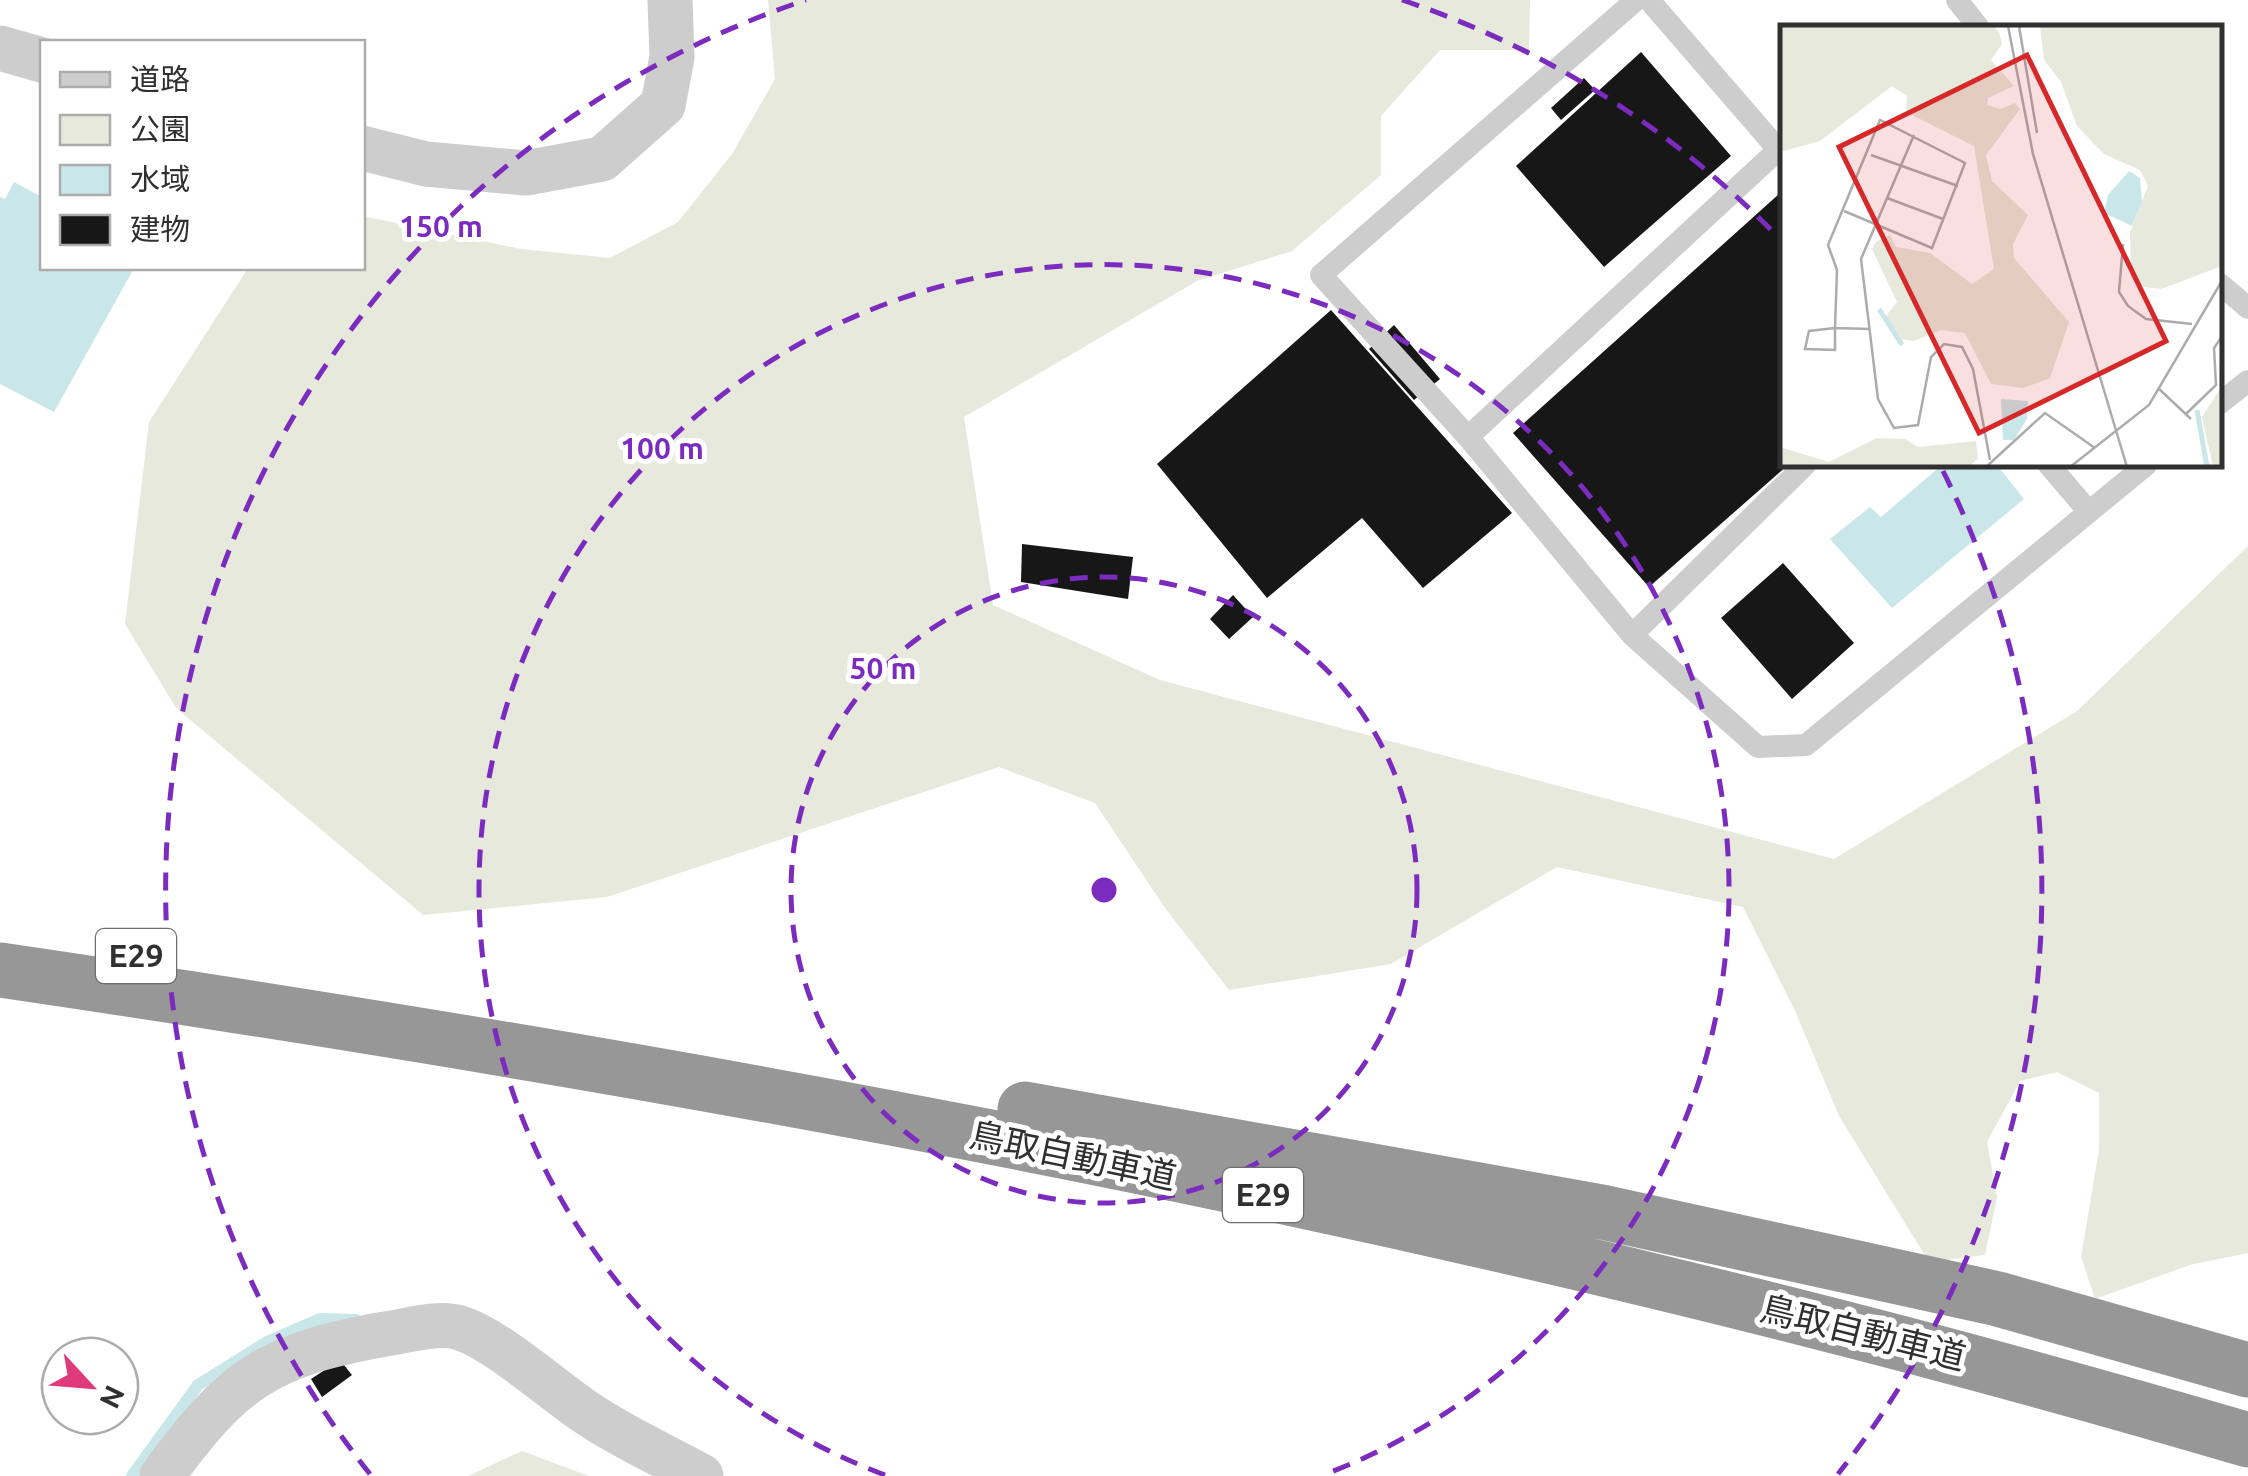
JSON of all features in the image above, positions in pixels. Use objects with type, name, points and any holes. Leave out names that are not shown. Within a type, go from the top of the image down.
[{"type":"highway","name":"鳥取自動車道","points":[[0,936],[1358,1215],[1616,1272],[1995,1366],[2248,1440]]},
{"type":"highway","name":"鳥取自動車道","points":[[0,970],[268,992],[1602,1212],[1998,1298],[2248,1370]]},
{"type":"street","points":[[365,149],[426,164],[526,173],[602,159],[663,105],[672,57],[670,0]]},
{"type":"street","points":[[0,48],[40,59]]},
{"type":"street","points":[[162,1476],[208,1413],[240,1385],[287,1359],[340,1342],[421,1328],[460,1328],[590,1416],[700,1476]]},
{"type":"lane","points":[[1636,0],[1322,276],[1468,437],[1632,635],[1758,747],[1806,745],[2142,468]]},
{"type":"lane","points":[[1468,437],[1780,152],[1649,0]]},
{"type":"lane","points":[[1957,0],[1977,25]]},
{"type":"lane","points":[[2223,287],[2248,308]]},
{"type":"lane","points":[[2223,402],[2248,381]]},
{"type":"lane","points":[[1632,635],[1803,468]]},
{"type":"lane","points":[[2051,468],[2089,512]]},
{"type":"green space","points":[[768,0],[1530,0],[1529,50],[1440,50],[1381,116],[1381,175],[1292,251],[1197,281],[964,417],[993,605],[1160,680],[1834,859],[2077,711],[2248,546],[2248,1253],[2190,1265],[2095,1299],[2081,1257],[2099,1150],[2099,1093],[2057,1072],[2020,1081],[1987,1142],[1997,1197],[1985,1255],[1929,1262],[1839,1116],[1796,1013],[1743,907],[1557,867],[1391,964],[1229,990],[1165,908],[1095,803],[999,767],[607,897],[423,915],[176,708],[125,624],[149,422],[247,270],[365,270],[365,216],[521,249],[610,258],[678,222],[732,154],[775,79]]},
{"type":"green space","points":[[522,1451],[589,1476],[468,1476]]},
{"type":"water","points":[[14,182],[40,196],[40,270],[133,270],[54,412],[0,384],[0,197],[5,199]]},
{"type":"water","points":[[1938,468],[1999,468],[2024,499],[1892,608],[1830,539],[1870,507],[1881,517]]},
{"type":"building","points":[[1641,52],[1731,156],[1604,267],[1516,166]]},
{"type":"building","points":[[1584,78],[1595,90],[1561,120],[1551,108]]},
{"type":"building","points":[[1779,194],[1780,468],[1785,468],[1649,587],[1513,433]]},
{"type":"building","points":[[1331,310],[1512,513],[1423,588],[1362,518],[1267,598],[1157,464]]},
{"type":"building","points":[[1394,325],[1440,379],[1414,400],[1369,349]]},
{"type":"building","points":[[1022,544],[1133,557],[1128,599],[1021,582]]},
{"type":"building","points":[[1783,563],[1854,643],[1792,699],[1721,618]]},
{"type":"building","points":[[1233,595],[1253,617],[1229,639],[1210,619]]},
{"type":"building","points":[[340,1360],[352,1375],[322,1397],[311,1379]]},
{"type":"waterway","points":[[132,1476],[198,1385],[267,1342],[320,1319],[356,1320]]}]
